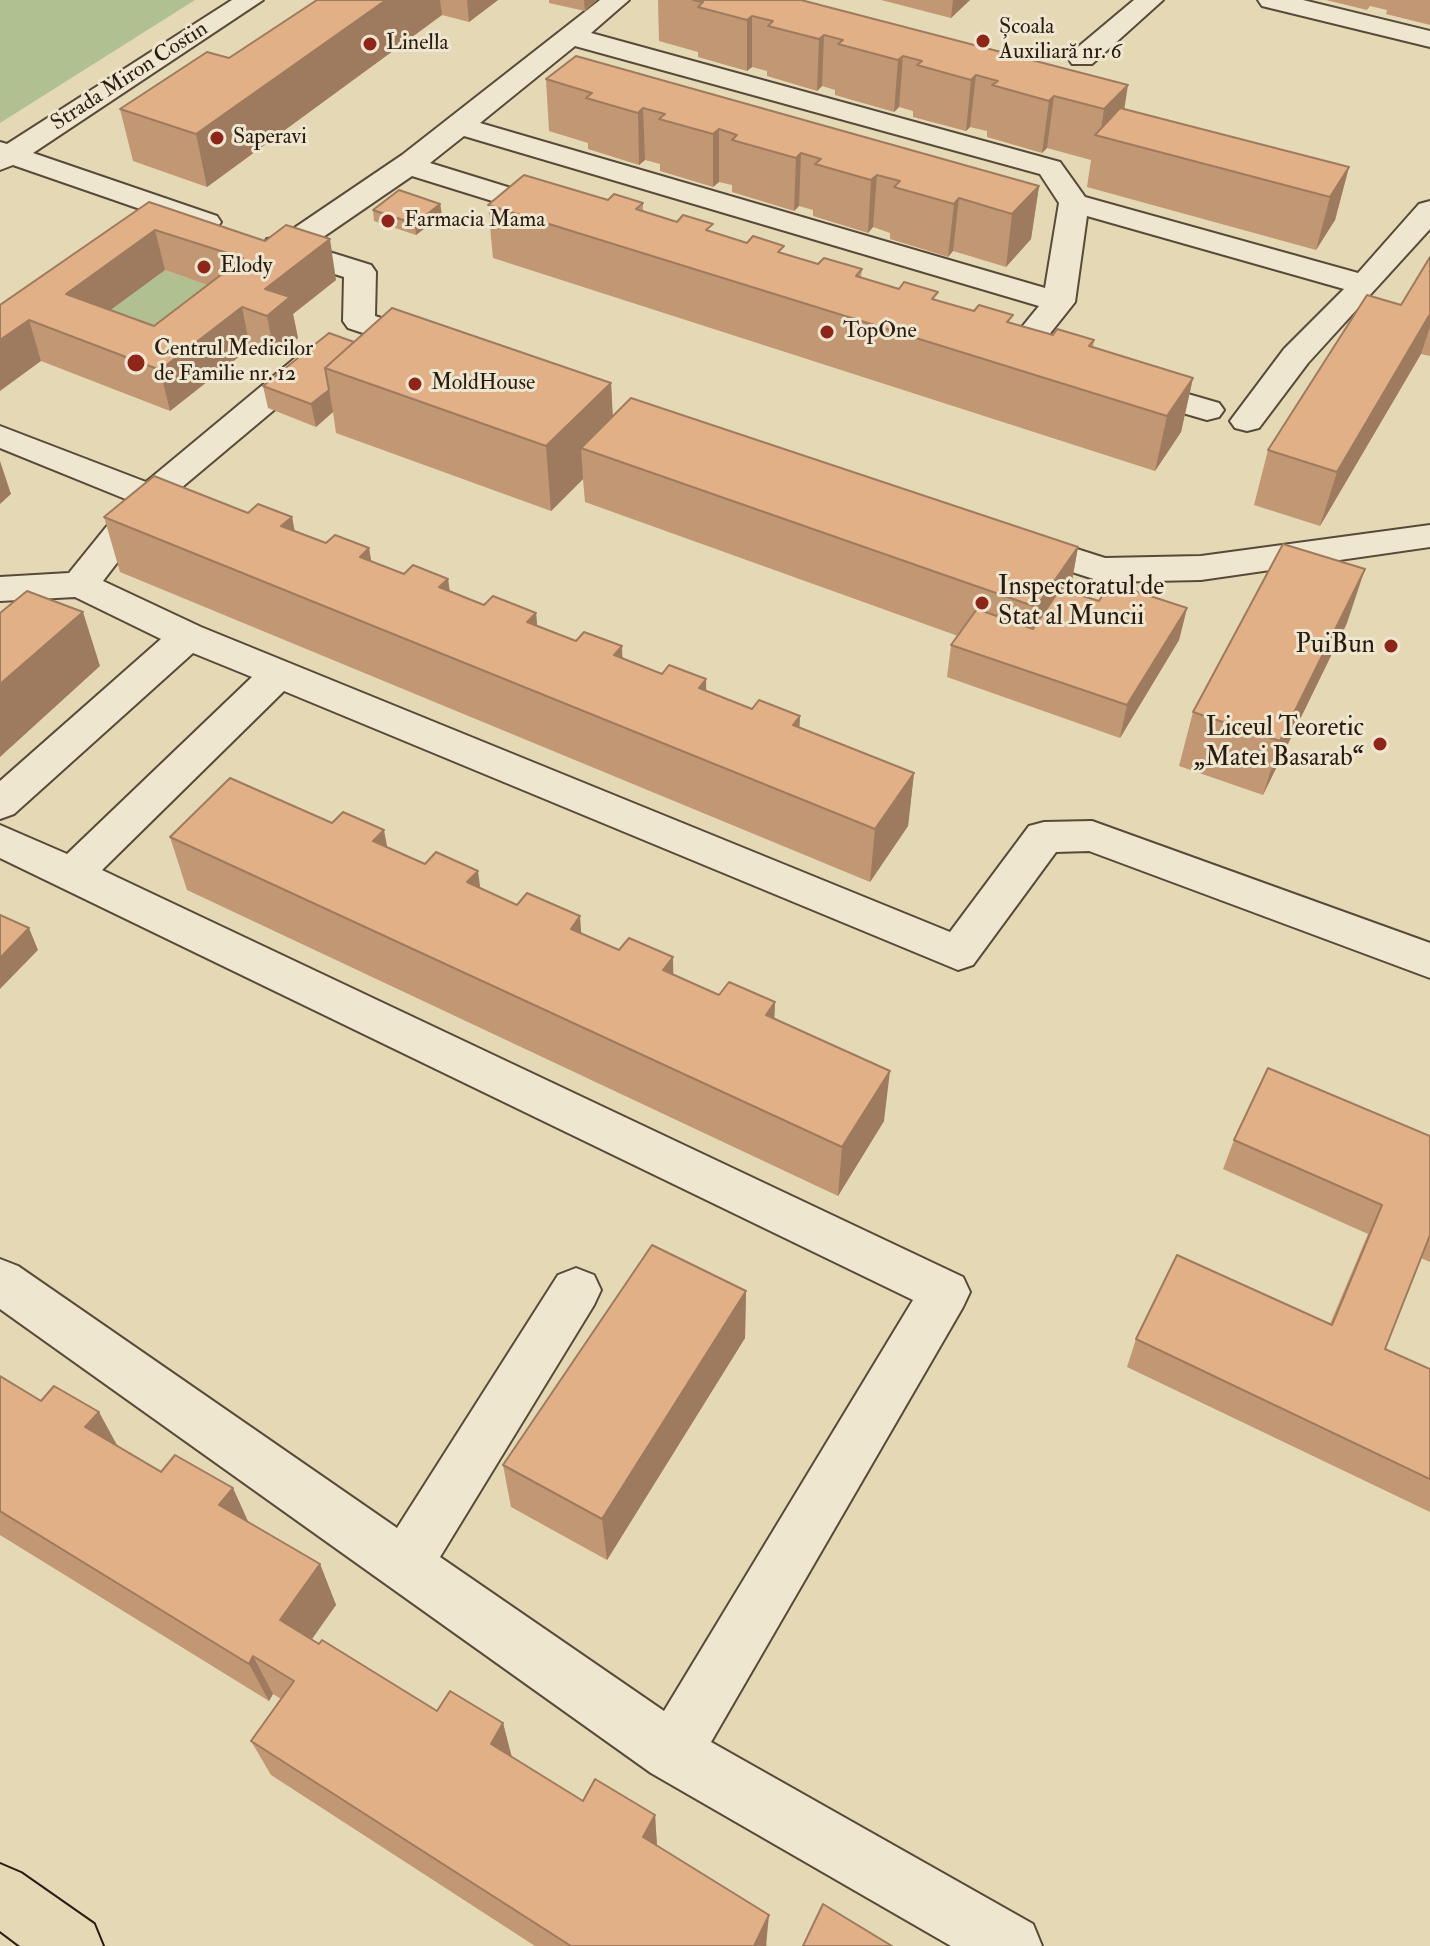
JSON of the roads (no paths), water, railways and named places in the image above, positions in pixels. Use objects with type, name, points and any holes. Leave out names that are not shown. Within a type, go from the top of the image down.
[{"type":"main road","points":[[0,1894],[72,1946]]},
{"type":"street","name":"Strada Miron Costin","points":[[4,155],[250,0]]},
{"type":"street","points":[[285,248],[326,224],[407,165],[616,0]]},
{"type":"street","points":[[1082,58],[1150,0]]},
{"type":"street","points":[[1271,0],[1430,39]]},
{"type":"street","points":[[570,36],[1050,168],[1074,203],[1365,285]]},
{"type":"street","points":[[456,125],[1059,302]]},
{"type":"street","points":[[4,155],[360,272],[359,321],[150,496],[80,585]]},
{"type":"street","points":[[407,165],[589,222]]},
{"type":"street","points":[[985,345],[1030,358],[1059,302],[1074,203]]},
{"type":"street","points":[[1247,421],[1296,356],[1365,285],[1430,210]]},
{"type":"street","points":[[359,321],[466,357]]},
{"type":"street","points":[[1104,380],[1207,410]]},
{"type":"street","points":[[0,436],[150,496]]},
{"type":"street","points":[[981,530],[1103,570],[1201,568],[1430,536]]},
{"type":"street","points":[[0,589],[80,585],[188,636],[958,953],[1044,837],[1092,836],[1430,961]]},
{"type":"street","points":[[0,804],[188,636]]},
{"type":"street","points":[[70,876],[279,673]]},
{"type":"street","points":[[0,840],[945,1292],[672,1752]]},
{"type":"street","points":[[0,1281],[672,1752],[1011,1946]]},
{"type":"street","points":[[405,1565],[576,1290]]},
{"type":"place","name":"Școala Auxiliară nr. 6","points":[[983,41]]},
{"type":"place","name":"Linella","points":[[370,44]]},
{"type":"place","name":"Saperavi","points":[[217,138]]},
{"type":"place","name":"Farmacia Mama","points":[[388,221]]},
{"type":"place","name":"Elody","points":[[204,267]]},
{"type":"place","name":"TopOne","points":[[827,332]]},
{"type":"place","name":"Centrul Medicilor de Familie nr. 12","points":[[136,363]]},
{"type":"place","name":"MoldHouse","points":[[415,384]]},
{"type":"place","name":"Inspectoratul de Stat al Muncii","points":[[982,603]]},
{"type":"place","name":"PuiBun","points":[[1391,646]]},
{"type":"place","name":"Liceul Teoretic „Matei Basarab“","points":[[1380,744]]}]
